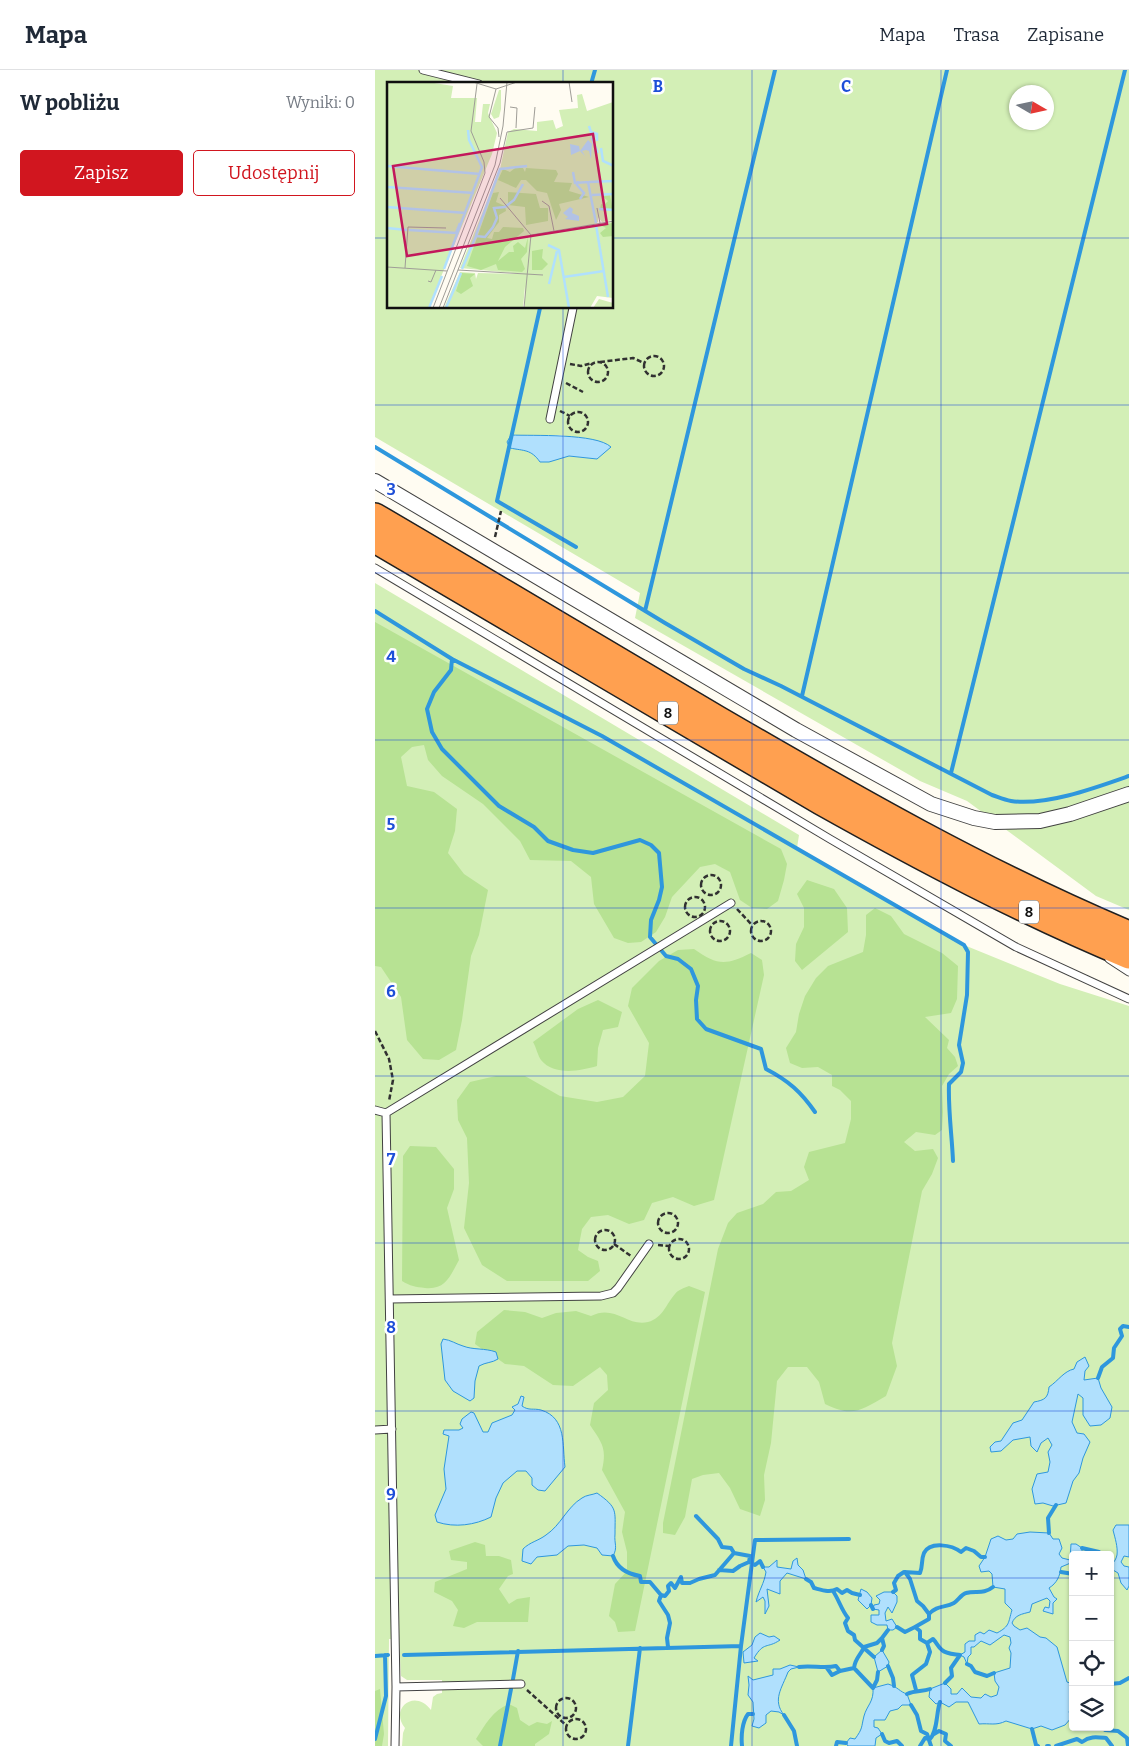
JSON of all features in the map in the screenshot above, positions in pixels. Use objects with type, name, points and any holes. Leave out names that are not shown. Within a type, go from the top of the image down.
[{"type":"highway","name":"8","points":[[375,516],[908,828],[1038,893],[1129,934]]},
{"type":"highway","name":"8","points":[[375,540],[821,802],[997,897],[1129,956]]},
{"type":"street","points":[[375,481],[796,730],[931,804],[974,818],[995,822],[1040,822],[1129,794]]},
{"type":"lane","points":[[423,70],[471,82]]},
{"type":"lane","points":[[550,419],[573,309]]},
{"type":"lane","points":[[375,568],[830,839],[1016,947],[1129,999]]},
{"type":"lane","points":[[375,1110],[386,1113],[731,903]]},
{"type":"lane","points":[[1095,942],[1100,953],[1129,972]]},
{"type":"lane","points":[[386,1113],[396,1686],[395,1746]]},
{"type":"lane","points":[[389,1299],[601,1296],[613,1293],[618,1288],[649,1244]]},
{"type":"lane","points":[[375,1430],[392,1429]]},
{"type":"lane","points":[[396,1686],[521,1684]]},
{"type":"path","points":[[655,356],[661,358],[664,367],[661,373],[653,376],[649,375],[645,370],[644,363],[648,358],[655,356]]},
{"type":"path","points":[[562,362],[581,366],[597,362],[633,358],[644,363]]},
{"type":"path","points":[[597,362],[605,365],[608,370],[605,379],[600,382],[591,379],[588,373],[590,366],[597,362]]},
{"type":"path","points":[[558,379],[583,392]]},
{"type":"path","points":[[579,412],[587,417],[588,423],[583,431],[574,431],[569,426],[569,419],[573,414],[579,412]]},
{"type":"path","points":[[497,526],[501,511]]},
{"type":"path","points":[[712,875],[718,878],[721,886],[719,892],[710,895],[704,892],[701,886],[706,877],[712,875]]},
{"type":"path","points":[[699,898],[703,903],[704,912],[699,916],[690,916],[685,912],[685,905],[689,899],[699,898]]},
{"type":"path","points":[[731,903],[752,925]]},
{"type":"path","points":[[758,921],[767,923],[770,929],[768,938],[759,941],[753,938],[751,932],[752,925],[758,921]]},
{"type":"path","points":[[724,922],[728,926],[729,932],[725,940],[715,940],[711,935],[710,928],[714,923],[724,922]]},
{"type":"path","points":[[375,1031],[389,1059],[393,1080],[386,1113]]},
{"type":"path","points":[[669,1213],[677,1218],[677,1228],[673,1232],[663,1232],[659,1227],[658,1220],[662,1215],[669,1213]]},
{"type":"path","points":[[602,1230],[609,1231],[615,1238],[614,1244],[607,1250],[600,1249],[596,1244],[597,1234],[602,1230]]},
{"type":"path","points":[[680,1239],[688,1244],[689,1250],[684,1258],[675,1258],[670,1253],[669,1246],[673,1241],[680,1239]]},
{"type":"path","points":[[614,1244],[637,1261]]},
{"type":"path","points":[[521,1684],[555,1713],[567,1726],[569,1736],[575,1739],[584,1736],[585,1724],[577,1719],[571,1721],[567,1726]]},
{"type":"path","points":[[567,1698],[574,1702],[575,1712],[571,1716],[564,1718],[555,1713],[556,1705],[560,1699],[567,1698]]},
{"type":"green space","points":[[375,70],[1129,70],[1129,910],[1096,896],[967,801],[920,781],[635,618],[640,593],[375,437]],"holes":[[[511,435],[560,435],[596,441],[597,459],[569,456],[540,462],[535,454],[526,450]]]},
{"type":"green space","points":[[375,583],[799,835],[797,848],[964,945],[1060,984],[1129,1006],[1129,1746],[402,1746],[405,1728],[401,1721],[400,1714],[402,1708],[406,1703],[418,1701],[425,1704],[431,1710],[433,1697],[442,1693],[442,1680],[407,1680],[401,1676],[399,1639],[389,1639],[388,1746],[375,1746]]},
{"type":"green space","points":[[375,622],[781,849],[787,864],[778,901],[767,909],[752,908],[740,900],[730,872],[715,864],[700,867],[672,897],[665,917],[656,932],[641,942],[628,943],[614,938],[594,904],[591,877],[571,861],[530,860],[520,841],[483,804],[442,776],[428,760],[424,745],[412,747],[401,757],[407,786],[434,792],[457,809],[455,831],[448,853],[464,874],[488,890],[479,935],[471,956],[456,1050],[439,1060],[423,1059],[407,1040],[401,997],[381,967],[375,966]]},
{"type":"green space","points":[[807,880],[834,889],[847,908],[848,932],[802,970],[795,961],[796,944],[804,927],[804,908],[797,894]]},
{"type":"green space","points":[[875,908],[891,916],[904,934],[942,953],[958,966],[957,999],[951,1013],[925,1017],[949,1040],[947,1048],[955,1057],[958,1066],[949,1074],[942,1086],[942,1130],[935,1135],[916,1132],[904,1142],[915,1151],[933,1149],[938,1158],[932,1174],[922,1191],[892,1343],[897,1366],[886,1396],[863,1408],[850,1411],[843,1411],[825,1404],[819,1382],[807,1367],[788,1367],[777,1381],[771,1443],[764,1475],[765,1500],[760,1516],[740,1509],[730,1488],[719,1473],[703,1475],[692,1479],[685,1517],[675,1535],[663,1533],[663,1523],[718,1249],[728,1223],[737,1213],[763,1204],[776,1192],[791,1191],[809,1180],[804,1167],[809,1152],[845,1143],[851,1119],[851,1101],[840,1090],[832,1086],[832,1075],[818,1067],[802,1068],[790,1063],[786,1048],[796,1032],[805,996],[816,978],[828,966],[863,952],[866,935],[866,915]]},
{"type":"green space","points":[[694,949],[715,961],[721,962],[728,962],[751,953],[762,960],[764,975],[714,1200],[694,1206],[673,1197],[652,1203],[644,1220],[629,1224],[608,1215],[591,1217],[582,1229],[578,1250],[598,1261],[600,1271],[588,1281],[507,1281],[482,1265],[464,1228],[469,1183],[467,1138],[458,1120],[457,1100],[470,1082],[496,1076],[525,1076],[560,1096],[597,1102],[623,1097],[645,1076],[649,1043],[628,1006],[632,988],[659,961],[678,950]]},
{"type":"green space","points":[[598,1000],[622,1012],[618,1027],[603,1030],[598,1048],[597,1066],[567,1071],[546,1065],[541,1060],[533,1042],[578,1009]]},
{"type":"green space","points":[[410,1146],[436,1147],[454,1169],[454,1189],[447,1208],[459,1260],[447,1281],[438,1287],[416,1287],[402,1281],[403,1156]]},
{"type":"green space","points":[[689,1286],[705,1292],[635,1631],[618,1632],[615,1622],[609,1616],[615,1584],[627,1571],[627,1552],[622,1532],[625,1512],[602,1470],[604,1451],[590,1425],[594,1403],[608,1390],[607,1375],[600,1367],[573,1386],[553,1385],[524,1366],[505,1364],[498,1359],[495,1352],[482,1349],[475,1344],[477,1332],[504,1310],[525,1312],[542,1318],[556,1313],[576,1311],[591,1316],[607,1313],[641,1323],[648,1322],[661,1314],[676,1293]]},
{"type":"green space","points":[[475,1542],[485,1545],[486,1556],[499,1556],[511,1560],[513,1574],[508,1576],[499,1589],[509,1604],[517,1599],[530,1597],[528,1622],[477,1622],[464,1628],[453,1626],[458,1610],[452,1601],[434,1592],[435,1582],[467,1569],[467,1562],[451,1560],[449,1551]]},
{"type":"green space","points":[[380,1689],[384,1734],[382,1746],[375,1746],[375,1691]]},
{"type":"green space","points":[[509,1704],[517,1708],[520,1720],[529,1726],[537,1722],[547,1724],[552,1721],[549,1734],[535,1744],[535,1746],[483,1746],[476,1739],[494,1714]]},
{"type":"water","points":[[511,435],[579,437],[592,439],[611,447],[597,459],[569,456],[549,462],[540,462],[530,453],[510,448],[507,442]]},
{"type":"water","points":[[443,1339],[467,1347],[496,1352],[498,1359],[479,1366],[475,1381],[474,1398],[470,1401],[453,1391],[445,1380],[441,1344]]},
{"type":"water","points":[[1085,1357],[1089,1366],[1085,1371],[1084,1380],[1098,1378],[1101,1388],[1112,1407],[1110,1418],[1101,1425],[1090,1426],[1083,1415],[1083,1398],[1078,1394],[1072,1422],[1077,1433],[1084,1434],[1090,1442],[1079,1473],[1073,1481],[1066,1503],[1053,1506],[1043,1503],[1035,1504],[1032,1489],[1037,1474],[1048,1472],[1050,1462],[1048,1452],[1052,1445],[1048,1438],[1041,1443],[1037,1452],[1031,1446],[1030,1437],[1013,1440],[1001,1451],[991,1452],[990,1447],[995,1442],[1001,1441],[1013,1423],[1022,1420],[1034,1402],[1045,1398],[1049,1387],[1064,1374],[1074,1369],[1077,1362]]},
{"type":"water","points":[[521,1396],[524,1397],[522,1406],[524,1408],[541,1410],[555,1419],[562,1433],[565,1467],[545,1491],[538,1490],[532,1485],[532,1478],[526,1471],[517,1471],[503,1483],[496,1498],[491,1517],[485,1520],[472,1524],[458,1525],[437,1522],[435,1515],[446,1489],[444,1469],[449,1436],[443,1434],[444,1430],[459,1430],[463,1428],[460,1424],[462,1419],[471,1412],[474,1413],[483,1432],[488,1432],[492,1423],[512,1415],[515,1410],[512,1407],[518,1404]]},
{"type":"water","points":[[597,1493],[609,1502],[614,1510],[616,1548],[613,1556],[602,1555],[597,1548],[584,1545],[568,1546],[557,1555],[537,1557],[531,1564],[522,1561],[523,1549],[551,1531],[577,1502],[585,1496]]},
{"type":"water","points":[[1116,1525],[1129,1525],[1129,1557],[1124,1556],[1121,1562],[1124,1566],[1129,1567],[1129,1586],[1127,1590],[1121,1583],[1118,1573],[1114,1571],[1117,1546],[1113,1530]]},
{"type":"water","points":[[1030,1532],[1049,1533],[1053,1539],[1059,1539],[1062,1548],[1059,1554],[1062,1558],[1069,1560],[1069,1564],[1061,1567],[1058,1579],[1049,1588],[1057,1599],[1053,1603],[1053,1614],[1043,1611],[1045,1607],[1049,1608],[1050,1601],[1047,1598],[1032,1604],[1030,1612],[1017,1617],[1012,1623],[1020,1630],[1027,1628],[1040,1637],[1046,1638],[1057,1647],[1067,1682],[1069,1683],[1069,1720],[1065,1725],[1052,1730],[1041,1726],[1032,1729],[1006,1721],[996,1724],[979,1724],[968,1702],[956,1702],[949,1707],[940,1702],[936,1704],[929,1697],[930,1689],[945,1683],[951,1689],[951,1694],[957,1694],[962,1688],[971,1697],[981,1698],[985,1694],[991,1697],[997,1695],[999,1687],[995,1681],[994,1673],[1010,1668],[1010,1637],[1004,1635],[990,1645],[981,1641],[974,1647],[971,1647],[971,1654],[968,1657],[967,1664],[964,1657],[960,1655],[965,1652],[965,1644],[969,1641],[975,1641],[975,1635],[980,1632],[984,1634],[989,1630],[997,1633],[1008,1624],[1012,1610],[1005,1603],[1005,1589],[993,1587],[992,1574],[989,1571],[981,1572],[979,1566],[985,1557],[991,1539],[998,1536],[1006,1540],[1013,1539],[1017,1534]]},
{"type":"water","points":[[1071,1544],[1076,1544],[1082,1548],[1082,1551],[1071,1551]]},
{"type":"water","points":[[797,1558],[798,1565],[803,1570],[806,1579],[787,1573],[780,1581],[780,1594],[767,1589],[769,1606],[765,1614],[765,1601],[763,1597],[756,1602],[766,1572],[763,1567],[769,1567],[777,1560],[777,1567],[791,1569],[793,1561]]},
{"type":"water","points":[[861,1589],[872,1598],[871,1605],[867,1609],[858,1600]]},
{"type":"water","points":[[884,1592],[893,1592],[897,1596],[897,1602],[892,1613],[888,1607],[885,1613],[886,1621],[892,1619],[897,1627],[893,1630],[888,1630],[887,1625],[877,1625],[871,1622],[871,1615],[879,1615],[879,1610],[873,1609],[874,1605],[879,1604],[880,1600],[876,1596]]},
{"type":"water","points":[[760,1633],[769,1637],[774,1636],[780,1640],[760,1649],[754,1658],[758,1661],[744,1663],[743,1652],[752,1645],[755,1637]]},
{"type":"water","points":[[882,1650],[889,1662],[888,1666],[878,1672],[874,1657]]},
{"type":"water","points":[[790,1665],[799,1667],[788,1672],[779,1694],[780,1710],[784,1715],[771,1711],[766,1715],[766,1723],[759,1728],[752,1726],[754,1719],[753,1702],[748,1695],[748,1676],[753,1680],[773,1675],[773,1669],[780,1669]]},
{"type":"water","points":[[888,1684],[907,1694],[911,1705],[902,1705],[898,1709],[890,1711],[885,1720],[874,1720],[874,1727],[878,1728],[882,1734],[876,1738],[875,1746],[848,1746],[846,1743],[850,1738],[855,1739],[861,1730],[865,1712],[872,1697],[873,1688]]},
{"type":"waterway","points":[[592,82],[595,70]]},
{"type":"waterway","points":[[645,611],[775,70]]},
{"type":"waterway","points":[[802,696],[947,70]]},
{"type":"waterway","points":[[951,773],[1125,70]]},
{"type":"waterway","points":[[540,309],[497,501],[576,547]]},
{"type":"waterway","points":[[375,447],[744,669],[781,686],[992,795],[1011,801],[1039,801],[1070,795],[1129,776]]},
{"type":"waterway","points":[[375,611],[452,659],[451,670],[434,692],[427,709],[432,732],[442,749],[499,806],[534,827],[548,841],[573,850],[593,853],[640,840],[651,845],[659,853],[662,887],[651,920],[650,937],[666,956],[678,959],[691,969],[698,986],[696,1000],[697,1019],[706,1029],[761,1049],[766,1069],[794,1088],[815,1112]]},
{"type":"waterway","points":[[452,659],[602,736],[964,945],[968,952],[967,995],[959,1045],[963,1063],[961,1072],[949,1084],[953,1161]]},
{"type":"waterway","points":[[1098,1378],[1102,1367],[1113,1358],[1114,1348],[1122,1336],[1120,1329],[1123,1326],[1129,1327]]},
{"type":"waterway","points":[[1049,1533],[1048,1518],[1056,1505]]},
{"type":"waterway","points":[[696,1516],[718,1539],[722,1547],[731,1548],[734,1553]]},
{"type":"waterway","points":[[404,1655],[741,1646],[755,1540],[849,1539]]},
{"type":"waterway","points":[[893,1592],[896,1590],[894,1583],[898,1576],[904,1572],[920,1573],[924,1553],[931,1547],[941,1545],[961,1552],[966,1548],[974,1551],[981,1557],[985,1557]]},
{"type":"waterway","points":[[1082,1548],[1095,1551]]},
{"type":"waterway","points":[[613,1556],[623,1570],[640,1576],[641,1582],[650,1582],[661,1595],[665,1596],[669,1591],[668,1586],[671,1583],[675,1588],[681,1577],[682,1583],[690,1583],[715,1575],[734,1553],[750,1556],[749,1562],[755,1565],[760,1561],[763,1567]]},
{"type":"waterway","points":[[719,1570],[733,1571],[749,1562]]},
{"type":"waterway","points":[[905,1572],[910,1579],[917,1601],[929,1614]]},
{"type":"waterway","points":[[1061,1572],[1069,1573]]},
{"type":"waterway","points":[[806,1579],[811,1582],[814,1588],[829,1591],[837,1589],[842,1593],[847,1590],[860,1595]]},
{"type":"waterway","points":[[915,1627],[929,1619],[929,1614],[932,1611],[954,1603],[965,1594],[983,1592],[993,1587]]},
{"type":"waterway","points":[[833,1591],[848,1618],[845,1623],[848,1631],[874,1657]]},
{"type":"waterway","points":[[661,1595],[659,1601],[668,1615],[670,1623],[667,1638],[668,1647]]},
{"type":"waterway","points":[[871,1605],[873,1609]]},
{"type":"waterway","points":[[897,1627],[905,1632],[915,1627],[920,1631],[920,1639],[927,1643],[933,1639],[939,1648],[944,1651],[960,1655],[951,1668],[952,1676],[945,1683]]},
{"type":"waterway","points":[[882,1650],[884,1646],[882,1638],[888,1630]]},
{"type":"waterway","points":[[854,1668],[864,1647],[877,1643],[882,1638]]},
{"type":"waterway","points":[[916,1690],[912,1675],[926,1664],[930,1652],[927,1643]]},
{"type":"waterway","points":[[731,1746],[741,1646]]},
{"type":"waterway","points":[[628,1746],[640,1648]]},
{"type":"waterway","points":[[513,1679],[518,1651]]},
{"type":"waterway","points":[[375,1739],[386,1696],[385,1655]]},
{"type":"waterway","points":[[375,1656],[388,1655]]},
{"type":"waterway","points":[[967,1664],[975,1672],[987,1676],[994,1673]]},
{"type":"waterway","points":[[799,1667],[836,1666],[840,1671],[854,1668],[873,1688],[878,1672]]},
{"type":"waterway","points":[[888,1666],[894,1686]]},
{"type":"waterway","points":[[827,1668],[832,1675],[840,1671]]},
{"type":"waterway","points":[[1114,1684],[1120,1683],[1129,1678]]},
{"type":"waterway","points":[[500,1746],[511,1689]]},
{"type":"waterway","points":[[907,1694],[930,1689]]},
{"type":"waterway","points":[[920,1746],[925,1738],[930,1739],[933,1735],[940,1702]]},
{"type":"waterway","points":[[911,1705],[917,1715],[921,1731],[927,1734],[931,1746]]},
{"type":"waterway","points":[[742,1746],[744,1721],[748,1714],[753,1714]]},
{"type":"waterway","points":[[784,1715],[794,1731],[797,1746]]},
{"type":"waterway","points":[[1032,1729],[1036,1745],[1038,1746]]},
{"type":"waterway","points":[[934,1734],[939,1731],[946,1734],[945,1741],[951,1746]]},
{"type":"waterway","points":[[1114,1731],[1118,1731],[1127,1738],[1128,1746]]},
{"type":"waterway","points":[[882,1734],[885,1741],[889,1743],[897,1741],[902,1746]]},
{"type":"waterway","points":[[1056,1746],[1077,1739],[1082,1742],[1096,1737],[1106,1738],[1112,1746]]},
{"type":"waterway","points":[[836,1746],[837,1742],[846,1743]]}]
